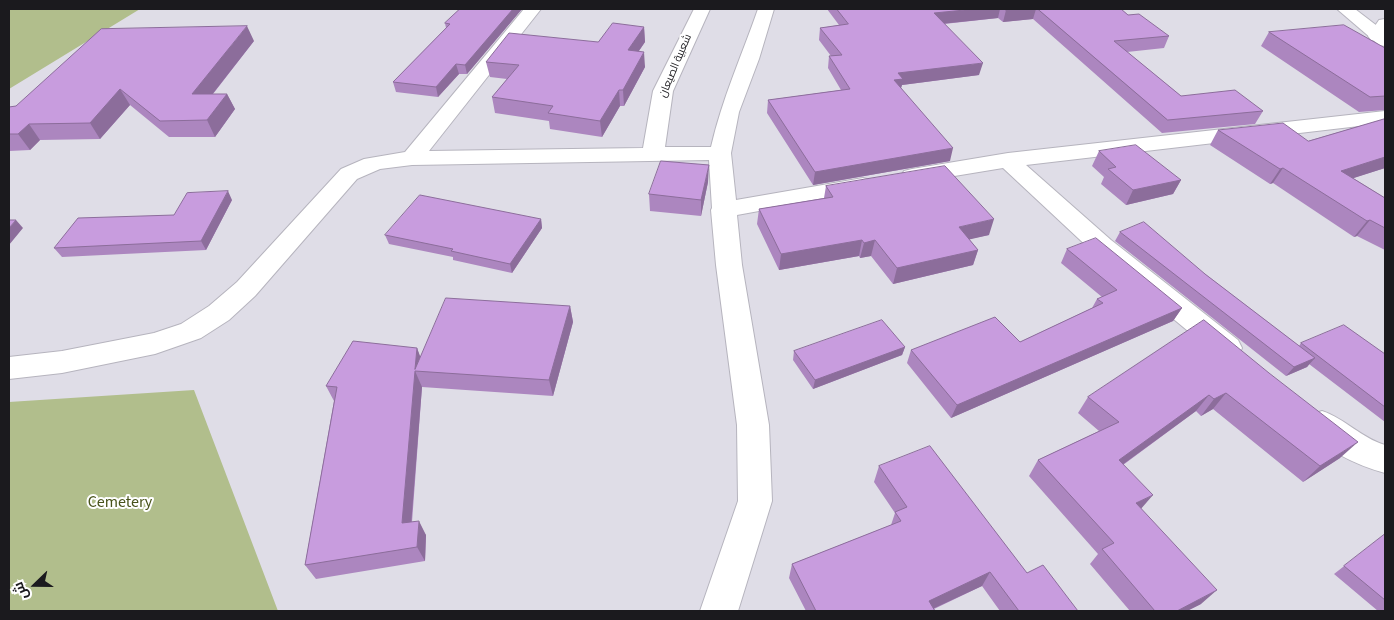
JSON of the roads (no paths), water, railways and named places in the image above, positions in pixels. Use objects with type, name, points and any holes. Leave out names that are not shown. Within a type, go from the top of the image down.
[{"type":"street","points":[[412,158],[533,9]]},
{"type":"street","name":"شعبية الصيعان","points":[[653,154],[663,91],[702,9]]},
{"type":"street","points":[[719,611],[755,501],[753,424],[729,265],[723,210],[720,153],[729,112],[750,59],[766,9]]},
{"type":"street","points":[[1345,9],[1382,34]]},
{"type":"street","points":[[723,210],[1008,160],[1385,117]]},
{"type":"street","points":[[9,368],[62,362],[155,343],[191,330],[219,313],[246,289],[349,174],[364,165],[380,161],[412,158],[720,153]]},
{"type":"street","points":[[1008,160],[1102,246],[1247,364]]},
{"type":"street","points":[[1301,407],[1339,438],[1362,452],[1385,459]]},
{"type":"park label","name":"Cemetery","points":[[120,503]]}]
